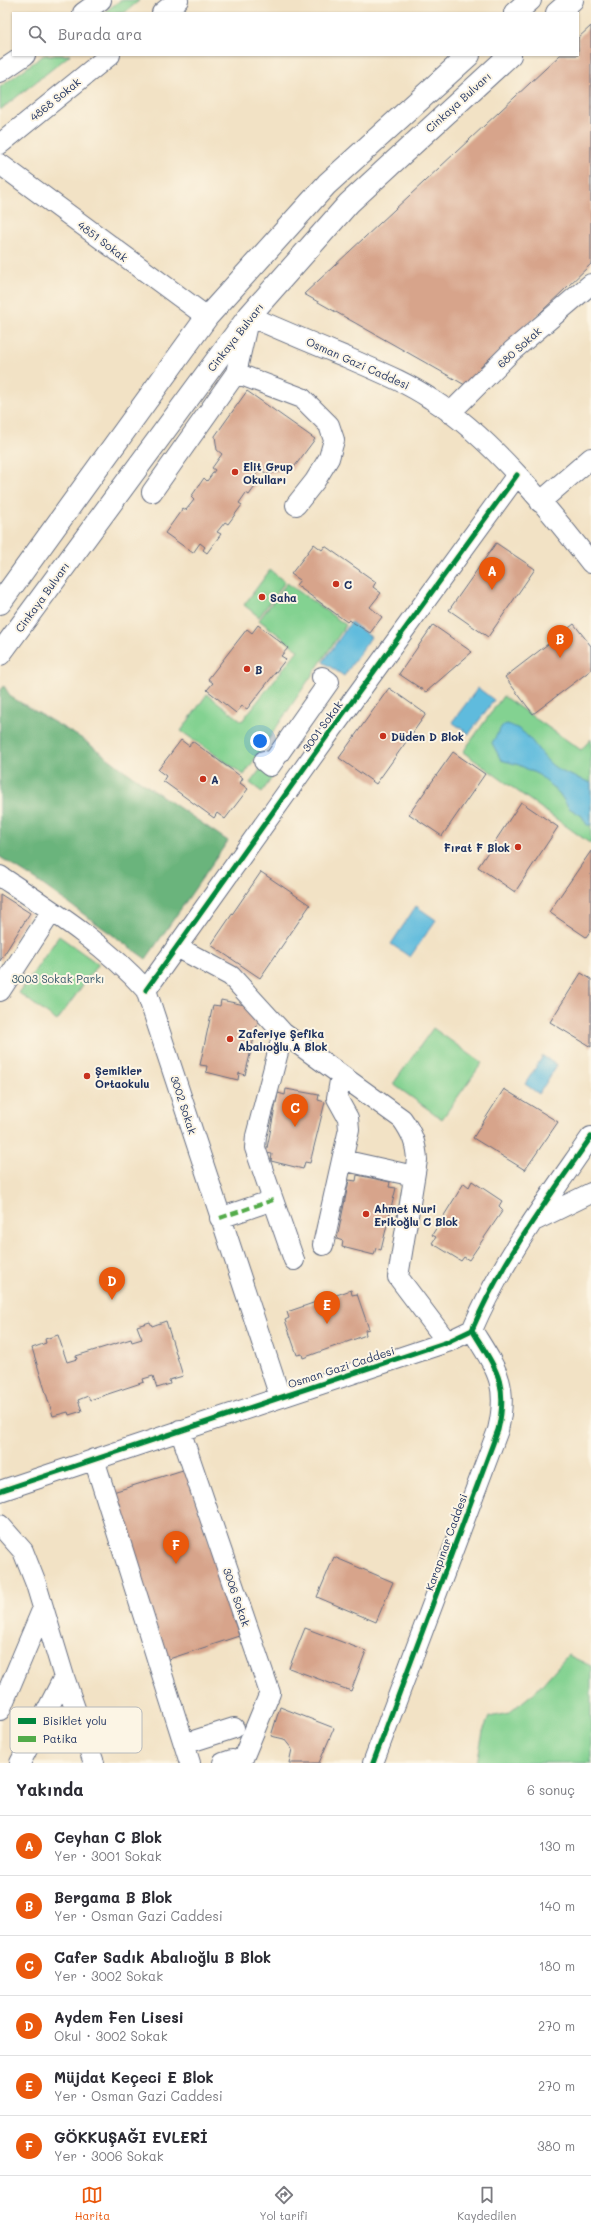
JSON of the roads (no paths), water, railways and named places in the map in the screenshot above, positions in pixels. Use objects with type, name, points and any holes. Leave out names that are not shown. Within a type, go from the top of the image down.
[{"type":"main road","points":[[516,12],[530,0]]},
{"type":"main road","points":[[558,12],[572,0]]},
{"type":"main road","points":[[0,603],[207,317],[327,184],[468,56]]},
{"type":"main road","name":"Cinkaya Bulvarı","points":[[0,654],[249,316],[349,203],[509,56]]},
{"type":"street","points":[[84,12],[101,0]]},
{"type":"street","points":[[163,12],[178,0]]},
{"type":"street","points":[[0,72],[24,56]]},
{"type":"street","name":"4868 Sokak","points":[[0,144],[109,56]]},
{"type":"street","name":"4851 Sokak","points":[[0,164],[207,317]]},
{"type":"street","name":"680 Sokak","points":[[450,414],[512,351],[591,284]]},
{"type":"street","points":[[152,492],[236,373],[249,316]]},
{"type":"street","name":"Osman Gazi Caddesi","points":[[249,316],[397,379],[432,400],[450,414],[517,475],[591,563]]},
{"type":"street","points":[[236,373],[302,398],[329,425],[334,440],[329,458],[315,481],[296,505]]},
{"type":"street","points":[[540,502],[591,458]]},
{"type":"street","name":"3001 Sokak","points":[[146,990],[330,732],[517,475]]},
{"type":"street","points":[[264,761],[270,766],[329,682],[322,677]]},
{"type":"street","points":[[305,716],[330,732]]},
{"type":"street","name":"3002 Sokak","points":[[0,876],[52,911],[126,968],[146,990],[280,1397]]},
{"type":"street","points":[[0,991],[52,911]]},
{"type":"street","points":[[177,947],[231,976],[284,1033],[402,1119],[412,1132],[416,1145],[417,1160],[398,1277],[447,1342]]},
{"type":"street","points":[[284,1033],[256,1136],[255,1148],[294,1260]]},
{"type":"street","points":[[323,1245],[350,1129],[348,1118],[337,1098],[341,1075]]},
{"type":"street","points":[[472,1330],[486,1298],[532,1222],[591,1137]]},
{"type":"street","points":[[342,1160],[414,1176]]},
{"type":"street","points":[[532,1222],[591,1193]]},
{"type":"street","points":[[220,1218],[273,1200]]},
{"type":"street","name":"Osman Gazi Caddesi","points":[[0,1491],[447,1342],[472,1330]]},
{"type":"street","name":"Karapınar Caddesi","points":[[373,1763],[498,1430],[503,1409],[500,1377],[472,1330]]},
{"type":"street","name":"3006 Sokak","points":[[180,1430],[270,1693],[232,1762]]},
{"type":"street","points":[[94,1459],[190,1763]]},
{"type":"street","points":[[0,1525],[23,1551],[74,1707]]},
{"type":"street","points":[[0,1710],[43,1608]]},
{"type":"street","points":[[49,1707],[64,1677]]},
{"type":"street","points":[[184,1744],[234,1728]]},
{"type":"street","points":[[20,1763],[25,1753]]},
{"type":"street","points":[[91,1753],[94,1763]]},
{"type":"water","points":[[351,622],[371,637],[344,676],[323,662]]},
{"type":"water","points":[[478,688],[494,700],[469,734],[452,722]]},
{"type":"water","points":[[507,724],[522,731],[552,765],[566,774],[591,783],[591,825],[587,825],[582,816],[569,808],[559,793],[539,775],[519,765],[501,760],[492,743],[502,726]]},
{"type":"water","points":[[416,906],[436,920],[410,957],[391,944]]},
{"type":"water","points":[[543,1056],[557,1065],[539,1094],[525,1084]]},
{"type":"place","name":"Elit Grup Okulları","points":[[235,472]]},
{"type":"place","name":"C","points":[[336,584]]},
{"type":"place","name":"Ceyhan C Blok","points":[[492,590]]},
{"type":"place","name":"Saha","points":[[262,597]]},
{"type":"place","name":"Bergama B Blok","points":[[560,658]]},
{"type":"place","name":"B","points":[[247,669]]},
{"type":"place","name":"Düden D Blok","points":[[383,736]]},
{"type":"place","name":"A","points":[[203,779]]},
{"type":"place","name":"Fırat F Blok","points":[[518,847]]},
{"type":"place","name":"Zaferiye Şefika Abalıoğlu A Blok","points":[[230,1039]]},
{"type":"place","name":"Şemikler Ortaokulu","points":[[87,1076]]},
{"type":"place","name":"Cafer Sadık Abalıoğlu B Blok","points":[[295,1127]]},
{"type":"place","name":"Ahmet Nuri Erikoğlu C Blok","points":[[366,1214]]},
{"type":"place","name":"Aydem Fen Lisesi","points":[[112,1300]]},
{"type":"place","name":"Müjdat Keçeci E Blok","points":[[327,1324]]},
{"type":"place","name":"GÖKKUŞAĞI EVLERİ","points":[[176,1564]]},
{"type":"park label","name":"3003 Sokak Parkı","points":[[58,978]]}]
